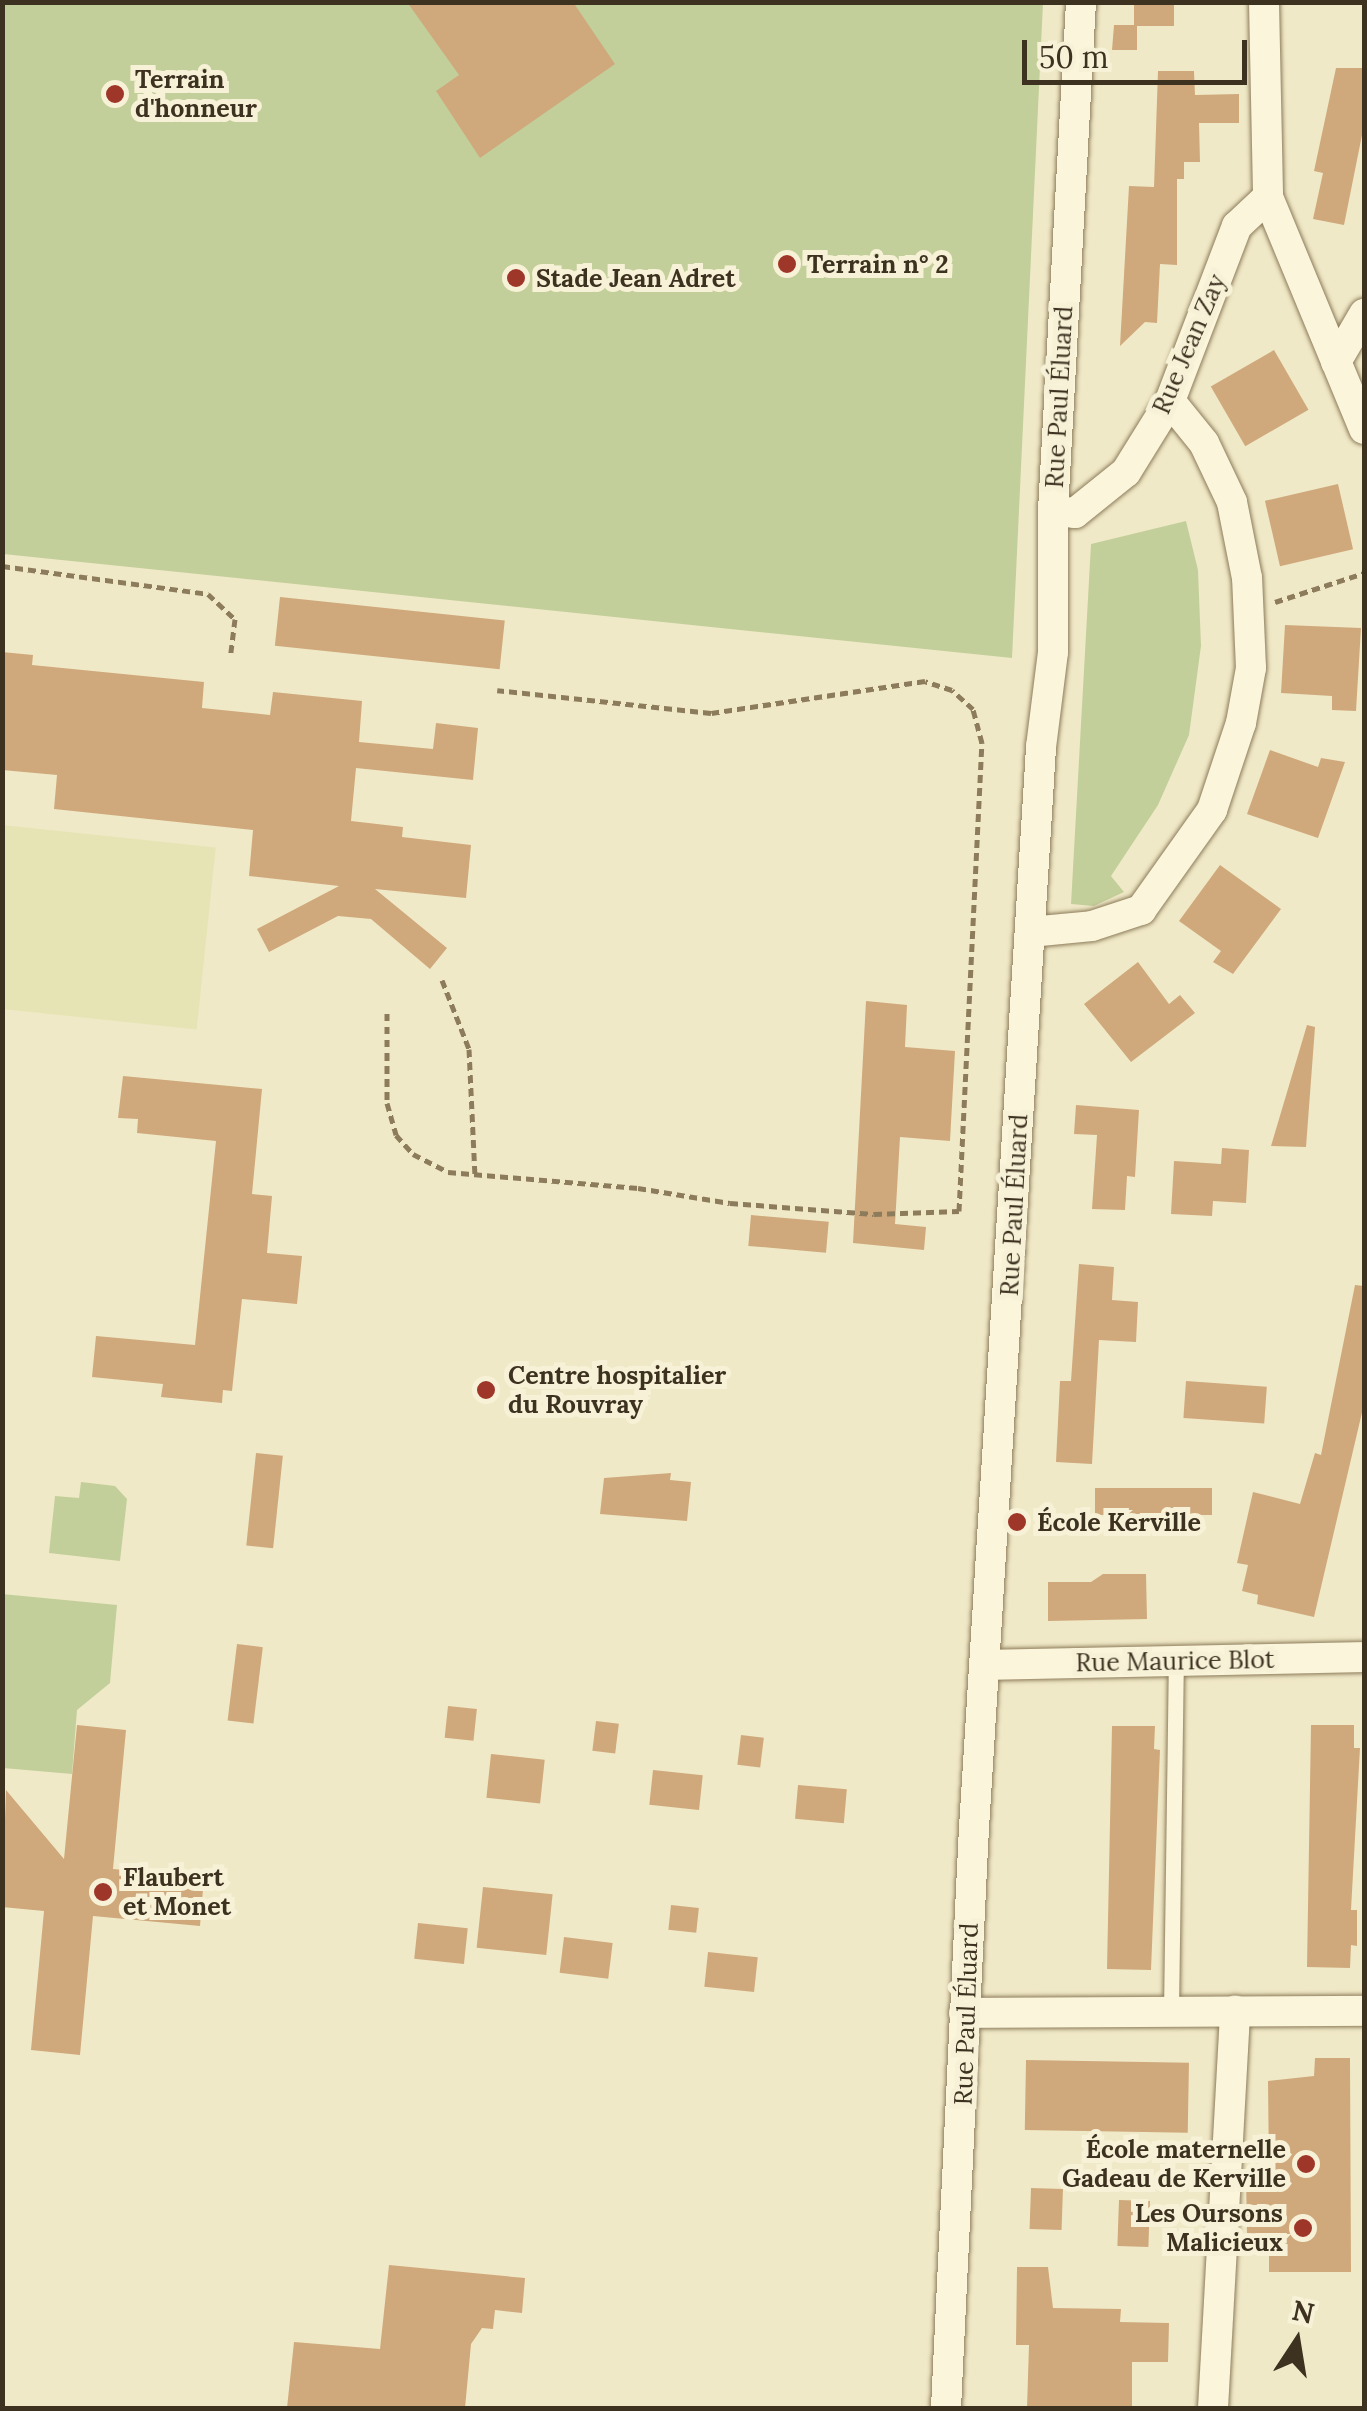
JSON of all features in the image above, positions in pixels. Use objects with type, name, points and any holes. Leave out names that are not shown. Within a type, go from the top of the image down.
[{"type":"street","name":"Rue Paul Éluard","points":[[946,2408],[984,1665],[1030,932],[1053,652],[1053,511],[1082,2]]},
{"type":"street","points":[[1264,2],[1268,197],[1364,429]]},
{"type":"street","name":"Rue Jean Zay","points":[[1053,511],[1075,513],[1126,472],[1170,401],[1237,226],[1268,197]]},
{"type":"street","points":[[1336,362],[1364,314]]},
{"type":"street","points":[[1030,932],[1092,926],[1141,910],[1176,868],[1212,810],[1242,723],[1251,668],[1249,610],[1232,502],[1204,443],[1170,401]]},
{"type":"street","name":"Rue Maurice Blot","points":[[984,1665],[1364,1657]]},
{"type":"street","points":[[1213,2408],[1235,2011]]},
{"type":"street","points":[[964,2013],[1364,2011]]},
{"type":"lane","points":[[1172,2010],[1176,1660]]},
{"type":"path","points":[[2,566],[208,594],[234,619],[230,654]]},
{"type":"path","points":[[1249,610],[1364,574]]},
{"type":"path","points":[[387,1013],[387,1103],[396,1135],[414,1154],[448,1172],[638,1188],[730,1204],[874,1214],[959,1210],[982,743],[973,709],[952,690],[925,681],[711,714],[497,690]]},
{"type":"path","points":[[442,980],[469,1050],[474,1176]]},
{"type":"shaded area","points":[[2,825],[216,847],[197,1029],[2,1009]]},
{"type":"green space","name":"Stade Jean Adret","points":[[2,3],[1043,3],[1012,658],[3,554]]},
{"type":"green space","points":[[1186,521],[1198,570],[1201,646],[1189,735],[1158,805],[1111,876],[1124,892],[1094,906],[1071,904],[1091,544]]},
{"type":"green space","points":[[81,1482],[115,1486],[127,1499],[120,1561],[49,1553],[55,1496],[79,1498]]},
{"type":"green space","points":[[2,1594],[117,1605],[110,1683],[77,1710],[72,1774],[3,1768]]},
{"type":"building","points":[[407,2],[573,2],[615,64],[480,158],[436,91],[459,75]]},
{"type":"building","points":[[1134,2],[1174,2],[1174,26],[1137,26],[1137,50],[1112,50],[1114,25],[1134,25]]},
{"type":"building","points":[[1336,68],[1364,68],[1364,125],[1344,225],[1313,219],[1323,173],[1314,171]]},
{"type":"building","points":[[1158,71],[1194,71],[1195,95],[1239,94],[1239,123],[1199,123],[1200,162],[1184,162],[1184,179],[1177,179],[1177,265],[1160,264],[1157,323],[1145,322],[1120,346],[1129,186],[1154,187]]},
{"type":"building","points":[[1274,350],[1308,410],[1245,446],[1211,386]]},
{"type":"building","points":[[1338,484],[1353,549],[1280,566],[1265,501]]},
{"type":"building","points":[[280,597],[505,621],[500,669],[275,646]]},
{"type":"building","points":[[1285,625],[1361,628],[1356,711],[1332,710],[1332,696],[1281,693]]},
{"type":"building","points":[[2,652],[33,655],[32,665],[204,682],[202,708],[270,715],[273,692],[362,701],[359,742],[433,749],[436,723],[478,728],[473,780],[356,768],[351,821],[403,827],[402,837],[471,845],[466,898],[375,889],[447,948],[430,969],[371,919],[338,916],[269,952],[257,929],[339,886],[249,876],[253,830],[54,809],[57,775],[2,770]]},
{"type":"building","points":[[1270,750],[1318,767],[1321,758],[1345,762],[1318,838],[1247,814]]},
{"type":"building","points":[[1220,865],[1281,909],[1233,974],[1213,962],[1221,951],[1179,921]]},
{"type":"building","points":[[1138,962],[1169,1004],[1180,995],[1195,1013],[1131,1062],[1084,1004]]},
{"type":"building","points":[[866,1001],[907,1005],[905,1047],[955,1051],[950,1141],[900,1137],[895,1224],[926,1227],[924,1250],[853,1243]]},
{"type":"building","points":[[1307,1025],[1315,1027],[1306,1147],[1271,1146]]},
{"type":"building","points":[[123,1076],[262,1089],[252,1194],[272,1196],[267,1253],[302,1256],[297,1304],[242,1299],[232,1391],[223,1390],[222,1403],[161,1397],[163,1384],[92,1377],[96,1336],[195,1345],[216,1141],[137,1133],[138,1119],[118,1118]]},
{"type":"building","points":[[1076,1105],[1139,1110],[1135,1177],[1127,1176],[1125,1210],[1092,1209],[1097,1135],[1074,1134]]},
{"type":"building","points":[[1222,1148],[1249,1150],[1246,1203],[1213,1201],[1212,1216],[1171,1214],[1174,1161],[1221,1164]]},
{"type":"building","points":[[751,1215],[829,1222],[826,1253],[748,1246]]},
{"type":"building","points":[[1079,1264],[1114,1267],[1112,1300],[1138,1302],[1136,1342],[1099,1340],[1092,1464],[1056,1462],[1060,1381],[1071,1381]]},
{"type":"building","points":[[1355,1285],[1364,1286],[1364,1404],[1314,1617],[1257,1604],[1258,1595],[1242,1591],[1248,1565],[1237,1563],[1253,1492],[1300,1504],[1315,1453],[1321,1455]]},
{"type":"building","points":[[1186,1381],[1267,1387],[1264,1424],[1183,1418]]},
{"type":"building","points":[[256,1453],[283,1456],[273,1548],[246,1545]]},
{"type":"building","points":[[671,1473],[670,1480],[691,1482],[687,1521],[600,1514],[604,1478]]},
{"type":"building","points":[[1095,1488],[1212,1488],[1212,1515],[1095,1515]]},
{"type":"building","points":[[1103,1574],[1146,1574],[1147,1619],[1048,1621],[1048,1582],[1091,1582]]},
{"type":"building","points":[[237,1644],[263,1647],[253,1724],[228,1720]]},
{"type":"building","points":[[448,1706],[477,1709],[473,1741],[445,1738]]},
{"type":"building","points":[[596,1721],[619,1724],[615,1754],[592,1751]]},
{"type":"building","name":"Flaubert et Monet","points":[[77,1725],[126,1730],[113,1869],[204,1877],[200,1926],[93,1916],[80,2055],[31,2050],[44,1911],[2,1907],[6,1790],[64,1859]]},
{"type":"building","points":[[1311,1725],[1354,1725],[1354,1748],[1360,1748],[1351,1910],[1357,1910],[1357,1946],[1351,1945],[1350,1968],[1307,1967]]},
{"type":"building","points":[[1112,1726],[1155,1726],[1154,1749],[1160,1750],[1151,1970],[1107,1969]]},
{"type":"building","points":[[741,1735],[764,1738],[760,1768],[737,1765]]},
{"type":"building","points":[[491,1754],[545,1760],[540,1803],[486,1798]]},
{"type":"building","points":[[653,1770],[703,1775],[699,1810],[649,1805]]},
{"type":"building","points":[[798,1785],[847,1789],[844,1823],[795,1819]]},
{"type":"building","points":[[483,1887],[553,1894],[546,1955],[477,1948]]},
{"type":"building","points":[[671,1905],[699,1908],[696,1933],[668,1930]]},
{"type":"building","points":[[418,1923],[468,1928],[464,1964],[414,1959]]},
{"type":"building","points":[[564,1937],[613,1943],[608,1979],[560,1973]]},
{"type":"building","points":[[708,1952],[758,1957],[754,1992],[704,1987]]},
{"type":"building","points":[[1315,2058],[1350,2058],[1351,2272],[1269,2272],[1269,2238],[1247,2238],[1246,2173],[1269,2174],[1268,2081],[1314,2076]]},
{"type":"building","points":[[1026,2060],[1189,2063],[1188,2133],[1025,2130]]},
{"type":"building","points":[[1031,2188],[1063,2189],[1062,2230],[1030,2229]]},
{"type":"building","points":[[1119,2200],[1150,2201],[1148,2247],[1117,2246]]},
{"type":"building","points":[[389,2265],[525,2278],[522,2313],[495,2310],[493,2329],[482,2328],[471,2344],[465,2408],[287,2408],[294,2342],[380,2349]]},
{"type":"building","points":[[1017,2267],[1048,2267],[1053,2308],[1121,2309],[1120,2322],[1169,2323],[1168,2362],[1132,2362],[1132,2408],[1027,2408],[1029,2345],[1016,2345]]},
{"type":"place","name":"Terrain d'honneur","points":[[115,94]]},
{"type":"place","name":"Terrain n° 2","points":[[787,264]]},
{"type":"place","name":"Stade Jean Adret","points":[[516,278]]},
{"type":"place","name":"Centre hospitalier du Rouvray","points":[[486,1390]]},
{"type":"place","name":"École Kerville","points":[[1017,1522]]},
{"type":"place","name":"Flaubert et Monet","points":[[103,1892]]},
{"type":"place","name":"École maternelle Gadeau de Kerville","points":[[1306,2164]]},
{"type":"place","name":"Les Oursons Malicieux","points":[[1303,2228]]}]
